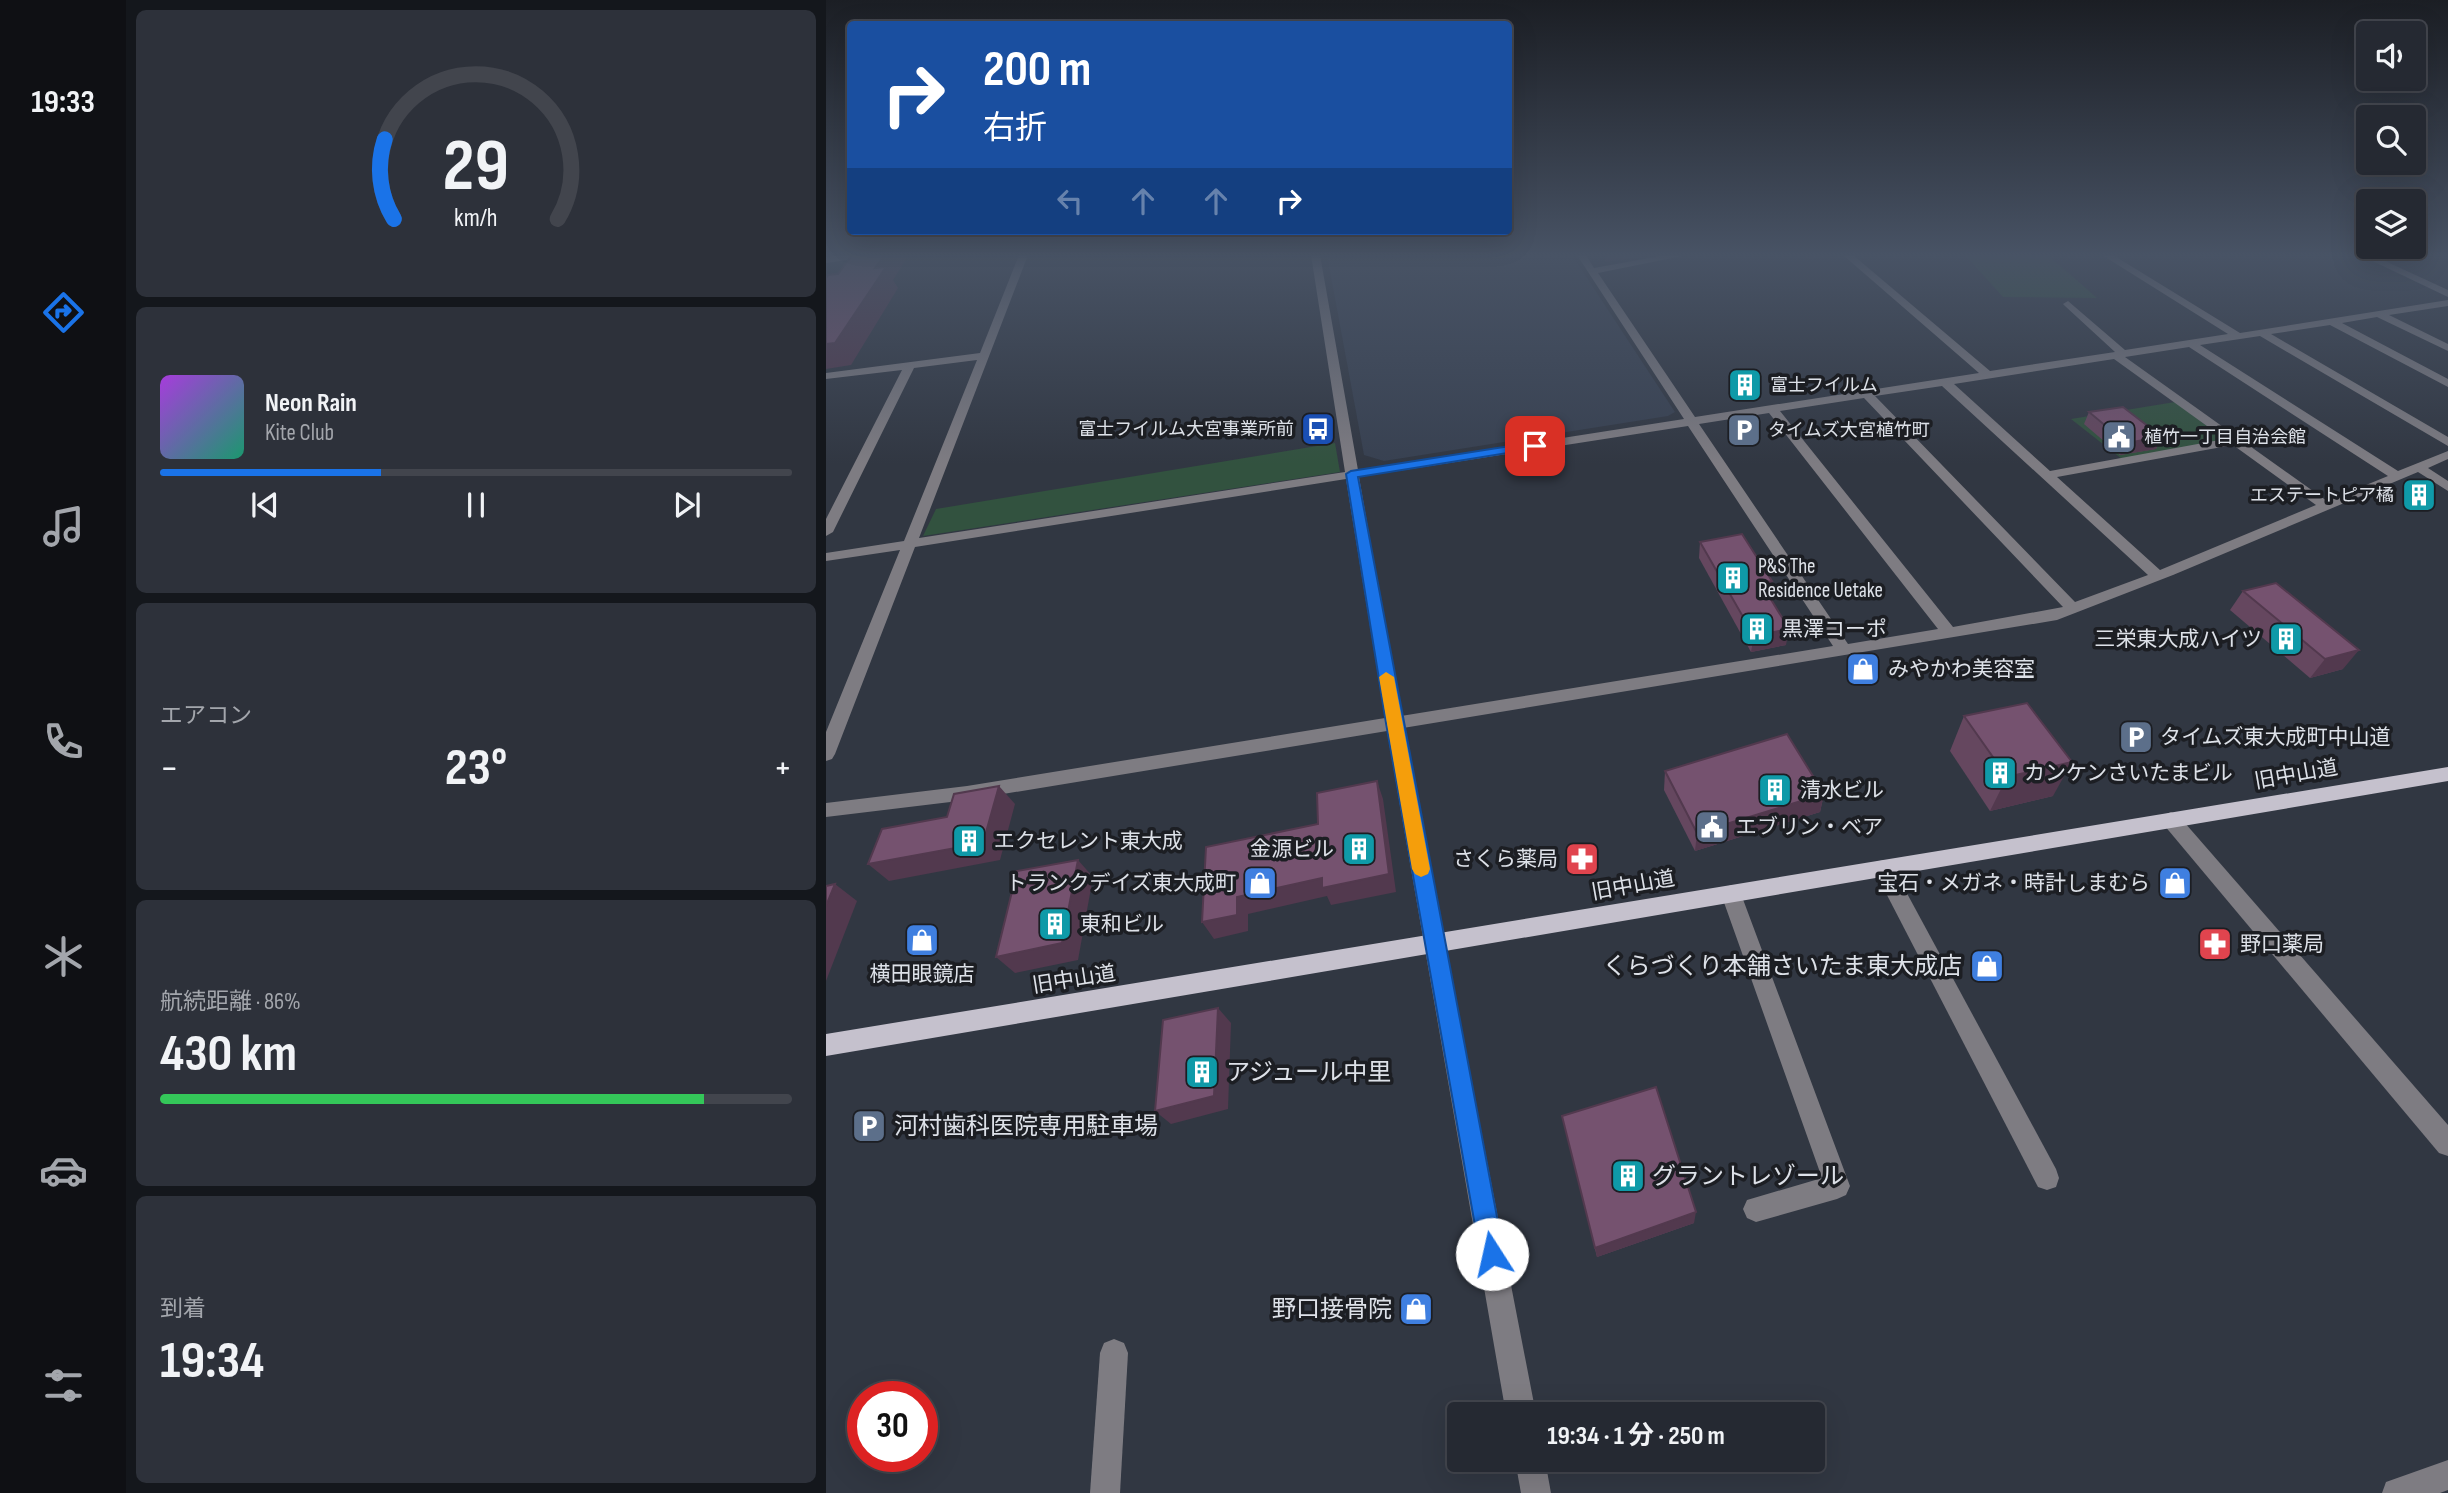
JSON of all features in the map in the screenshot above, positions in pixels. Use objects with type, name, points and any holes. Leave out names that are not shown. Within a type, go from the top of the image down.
[{"type":"main road","name":"旧中山道","points":[[826,1045],[2448,774]]},
{"type":"street","points":[[826,754],[996,325]]},
{"type":"street","points":[[1326,325],[1394,723],[1519,1402]]},
{"type":"street","points":[[1628,325],[1844,650]]},
{"type":"street","points":[[1929,325],[1988,375]]},
{"type":"street","points":[[2090,325],[2120,354],[2326,506]]},
{"type":"street","points":[[2220,325],[2238,336]]},
{"type":"street","points":[[826,557],[2308,325]]},
{"type":"street","points":[[2338,325],[2448,384]]},
{"type":"street","points":[[2400,325],[2448,348]]},
{"type":"street","points":[[2261,332],[2448,442]]},
{"type":"street","points":[[2190,343],[2397,476]]},
{"type":"street","points":[[826,376],[984,356]]},
{"type":"street","points":[[826,532],[910,365]]},
{"type":"street","points":[[1945,382],[2158,576]]},
{"type":"street","points":[[1867,394],[2073,609]]},
{"type":"street","points":[[1772,409],[1949,632]]},
{"type":"street","points":[[2047,475],[2235,441]]},
{"type":"street","points":[[826,810],[967,793],[2057,615],[2158,576],[2448,455]]},
{"type":"street","points":[[2419,467],[2448,487]]},
{"type":"street","points":[[2171,820],[2448,1144]]},
{"type":"street","points":[[1883,868],[2047,1178]]},
{"type":"street","points":[[1731,894],[1837,1186],[1756,1209]]},
{"type":"street","points":[[1105,1493],[1114,1353]]},
{"type":"street","points":[[1532,1472],[1536,1493]]},
{"type":"street","points":[[2398,1493],[2448,1475]]},
{"type":"shaded area","points":[[1340,325],[1618,325],[1675,412],[1668,416],[1384,461],[1364,455]]},
{"type":"green space","points":[[2175,402],[2226,440],[2122,459],[2071,419]]},
{"type":"green space","points":[[1335,443],[1340,472],[923,536],[936,509]]},
{"type":"building","points":[[826,325],[847,325],[835,343],[826,344]]},
{"type":"building","points":[[2123,407],[2162,437],[2126,443],[2089,412]]},
{"type":"building","points":[[1742,534],[1772,581],[1761,583],[1789,629],[1754,636],[1700,542]]},
{"type":"building","points":[[2276,583],[2359,650],[2325,659],[2243,591]]},
{"type":"building","points":[[2027,703],[2072,762],[2007,777],[1964,716]]},
{"type":"building","points":[[1787,734],[1824,794],[1697,833],[1665,771]]},
{"type":"building","points":[[1377,781],[1389,874],[1322,888],[1322,878],[1237,897],[1237,915],[1202,922],[1206,847],[1318,824],[1317,793]]},
{"type":"building","points":[[999,786],[983,843],[868,864],[882,829],[947,817],[954,794]]},
{"type":"building","points":[[1078,860],[1062,943],[996,957],[1017,871]]},
{"type":"building","points":[[835,884],[826,906],[826,886]]},
{"type":"building","points":[[1218,1008],[1214,1096],[1155,1111],[1163,1020]]},
{"type":"building","name":"グラントレゾール","points":[[1656,1087],[1696,1212],[1595,1248],[1562,1116]]},
{"type":"slow traffic","points":[[1386,677],[1421,869]]},
{"type":"place","name":"富士フイルム","points":[[1745,385]]},
{"type":"place","name":"富士フイルム大宮事業所前","points":[[1318,429]]},
{"type":"place","name":"タイムズ大宮植竹町","points":[[1744,430]]},
{"type":"place","name":"植竹一丁目自治会館","points":[[2119,437]]},
{"type":"place","name":"エステートピア橘","points":[[2419,495]]},
{"type":"place","name":"P&S The Residence Uetake","points":[[1733,578]]},
{"type":"place","name":"黒澤コーポ","points":[[1757,629]]},
{"type":"place","name":"三栄東大成ハイツ","points":[[2286,639]]},
{"type":"place","name":"みやかわ美容室","points":[[1863,669]]},
{"type":"place","name":"タイムズ東大成町中山道","points":[[2136,737]]},
{"type":"place","name":"カンケンさいたまビル","points":[[2000,773]]},
{"type":"place","name":"清水ビル","points":[[1775,790]]},
{"type":"place","name":"エブリン・ベア","points":[[1712,827]]},
{"type":"place","name":"エクセレント東大成","points":[[969,841]]},
{"type":"place","name":"金源ビル","points":[[1359,849]]},
{"type":"place","name":"さくら薬局","points":[[1582,859]]},
{"type":"place","name":"トランクデイズ東大成町","points":[[1260,883]]},
{"type":"place","name":"宝石・メガネ・時計しまむら","points":[[2175,883]]},
{"type":"place","name":"東和ビル","points":[[1055,924]]},
{"type":"place","name":"横田眼鏡店","points":[[922,940]]},
{"type":"place","name":"野口薬局","points":[[2215,944]]},
{"type":"place","name":"くらづくり本舗さいたま東大成店","points":[[1987,966]]},
{"type":"place","name":"アジュール中里","points":[[1202,1072]]},
{"type":"place","name":"河村歯科医院専用駐車場","points":[[869,1126]]},
{"type":"place","name":"グラントレゾール","points":[[1628,1176]]},
{"type":"place","name":"野口接骨院","points":[[1416,1309]]},
{"type":"route","points":[[1492,1254],[1351,474],[1535,446]]}]
